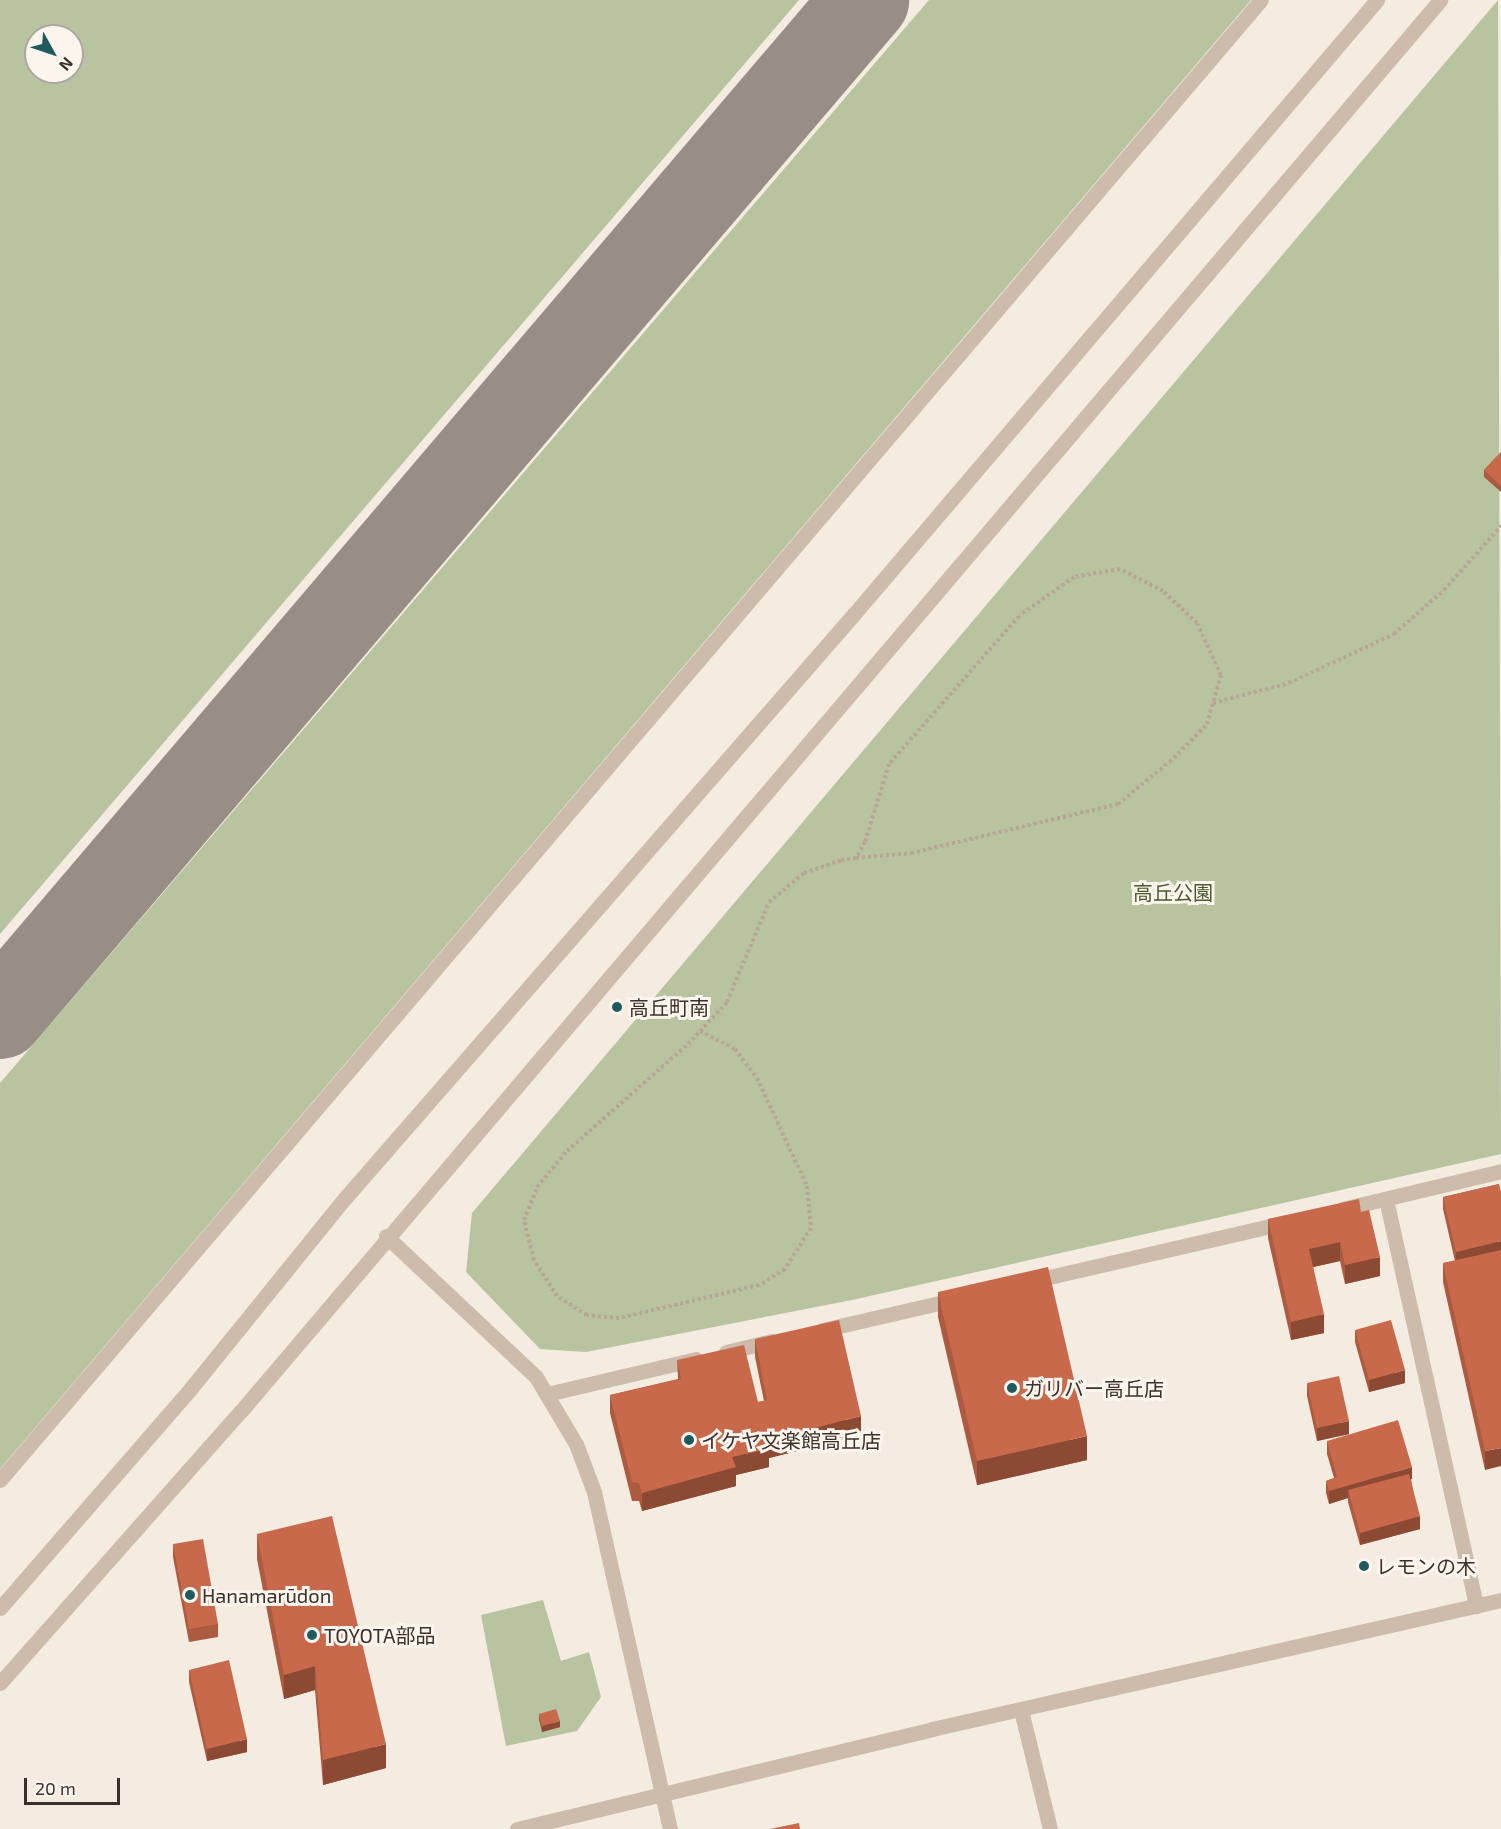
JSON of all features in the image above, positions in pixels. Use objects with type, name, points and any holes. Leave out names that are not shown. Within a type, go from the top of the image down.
[{"type":"street","points":[[0,1480],[1261,0]]},
{"type":"street","points":[[0,1608],[190,1388],[345,1198],[862,605],[1377,0]]},
{"type":"street","points":[[0,1683],[241,1411],[386,1236],[1440,0]]},
{"type":"street","points":[[1328,1212],[1501,1171]]},
{"type":"street","points":[[1386,1199],[1476,1606]]},
{"type":"street","points":[[1013,1286],[1305,1218]]},
{"type":"street","points":[[386,1236],[506,1345],[547,1394],[576,1444],[594,1492],[670,1829]]},
{"type":"street","points":[[547,1394],[967,1296]]},
{"type":"street","points":[[517,1829],[662,1792],[1501,1600]]},
{"type":"street","points":[[1021,1710],[1050,1829]]},
{"type":"path","points":[[1212,703],[1289,683],[1394,634],[1444,590],[1501,526]]},
{"type":"path","points":[[700,1031],[735,1049],[757,1078],[807,1186],[811,1228],[785,1269],[759,1285],[619,1318],[587,1315],[557,1296],[534,1260],[524,1220],[537,1187],[567,1151],[700,1031],[727,1002],[768,902],[804,873],[856,858],[911,853],[1118,804],[1174,758],[1207,724],[1221,675],[1197,623],[1163,591],[1120,569],[1074,577],[1019,616],[890,764],[869,831],[856,858]]},
{"type":"green space","points":[[0,0],[799,0],[0,934]]},
{"type":"green space","points":[[929,0],[1251,0],[0,1469],[0,1083]]},
{"type":"green space","name":"高丘公園","points":[[1498,0],[1501,1154],[852,1300],[586,1352],[540,1349],[466,1272],[472,1213]]},
{"type":"green space","points":[[543,1600],[561,1661],[589,1652],[601,1697],[577,1731],[506,1746],[481,1615]]},
{"type":"building","points":[[1501,452],[1501,486],[1484,470]]},
{"type":"building","points":[[1499,1184],[1501,1241],[1456,1252],[1443,1197]]},
{"type":"building","points":[[1359,1199],[1361,1212],[1369,1210],[1380,1257],[1345,1265],[1340,1242],[1309,1249],[1324,1314],[1291,1322],[1268,1219]]},
{"type":"building","points":[[1501,1250],[1501,1448],[1485,1451],[1443,1263]]},
{"type":"building","name":"ガリバー高丘店","points":[[1048,1267],[1087,1436],[977,1461],[938,1292]]},
{"type":"building","points":[[839,1320],[861,1416],[767,1440],[769,1449],[732,1457],[736,1467],[642,1493],[639,1483],[632,1482],[610,1395],[681,1379],[677,1360],[744,1345],[758,1402],[767,1400],[755,1339]]},
{"type":"building","points":[[1391,1320],[1405,1370],[1369,1380],[1355,1330]]},
{"type":"building","points":[[1339,1376],[1349,1421],[1317,1428],[1307,1383]]},
{"type":"building","points":[[1398,1420],[1412,1467],[1329,1491],[1326,1481],[1337,1477],[1327,1441]]},
{"type":"building","points":[[1409,1474],[1420,1516],[1360,1533],[1348,1490]]},
{"type":"building","points":[[332,1516],[386,1744],[323,1760],[315,1666],[284,1675],[257,1534]]},
{"type":"building","points":[[203,1539],[218,1624],[189,1629],[173,1544]]},
{"type":"building","points":[[229,1660],[247,1739],[207,1749],[189,1670]]},
{"type":"building","points":[[556,1709],[560,1721],[542,1726],[539,1714]]},
{"type":"building","points":[[799,1823],[800,1829],[770,1829]]},
{"type":"taxiway","points":[[0,1015],[865,0]]},
{"type":"place","name":"高丘町南","points":[[617,1007]]},
{"type":"place","name":"ガリバー高丘店","points":[[1012,1388]]},
{"type":"place","name":"イケヤ文楽館高丘店","points":[[689,1440]]},
{"type":"place","name":"レモンの木","points":[[1364,1566]]},
{"type":"place","name":"Hanamarūdon","points":[[190,1595]]},
{"type":"place","name":"TOYOTA部品","points":[[312,1635]]}]
